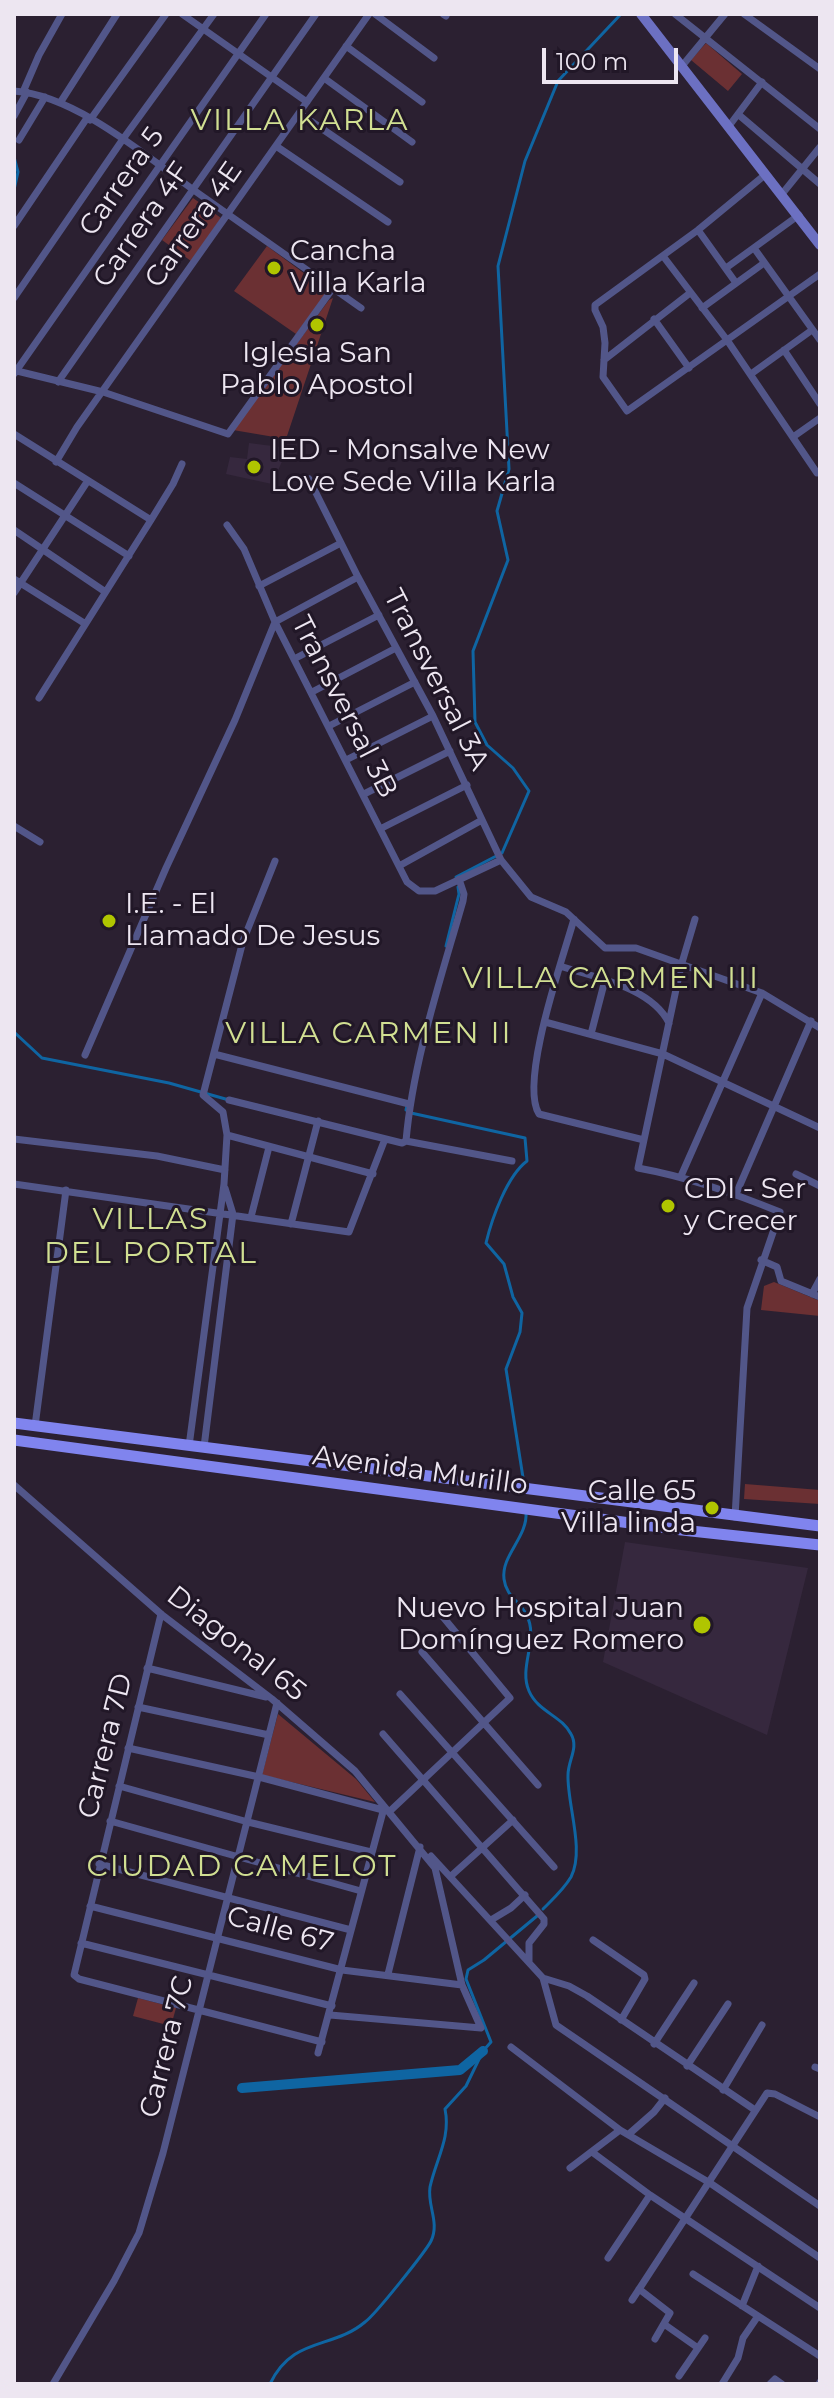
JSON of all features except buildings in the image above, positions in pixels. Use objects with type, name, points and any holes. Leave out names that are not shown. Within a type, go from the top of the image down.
[{"type":"main road","points":[[641,14],[820,245]]},
{"type":"main road","name":"Avenida Murillo","points":[[14,1423],[820,1526]]},
{"type":"main road","name":"Avenida Murillo","points":[[14,1440],[682,1530],[820,1545]]},
{"type":"street","points":[[14,116],[39,55],[62,14]]},
{"type":"street","points":[[60,103],[117,14]]},
{"type":"street","points":[[14,226],[166,14]]},
{"type":"street","points":[[182,14],[307,102]]},
{"type":"street","points":[[14,298],[123,139],[214,14]]},
{"type":"street","name":"Carrera 5","points":[[15,373],[266,14]]},
{"type":"street","name":"Carrera 4F","points":[[58,382],[316,14]]},
{"type":"street","points":[[372,14],[434,58]]},
{"type":"street","name":"Carrera 4E","points":[[56,462],[346,46],[372,14]]},
{"type":"street","points":[[675,14],[820,129]]},
{"type":"street","points":[[682,66],[725,14]]},
{"type":"street","points":[[744,14],[820,69]]},
{"type":"street","points":[[346,46],[422,102]]},
{"type":"street","points":[[324,78],[412,142]]},
{"type":"street","points":[[729,126],[762,82]]},
{"type":"street","points":[[14,91],[60,103],[123,139],[361,308]]},
{"type":"street","points":[[19,140],[45,97]]},
{"type":"street","points":[[299,113],[400,182]]},
{"type":"street","points":[[739,115],[820,184]]},
{"type":"street","points":[[276,146],[388,222]]},
{"type":"street","points":[[782,194],[820,147]]},
{"type":"street","points":[[766,174],[698,230],[595,305],[605,343],[603,377],[627,411],[820,274]]},
{"type":"street","points":[[726,268],[799,215]]},
{"type":"street","points":[[698,230],[736,283]]},
{"type":"street","points":[[754,248],[820,340]]},
{"type":"street","points":[[663,256],[727,340],[819,472]]},
{"type":"street","points":[[702,308],[764,263]]},
{"type":"street","points":[[15,373],[103,392],[228,434],[333,288]]},
{"type":"street","points":[[604,360],[690,293]]},
{"type":"street","points":[[654,319],[689,368]]},
{"type":"street","points":[[751,374],[812,330]]},
{"type":"street","points":[[784,350],[820,404]]},
{"type":"street","points":[[793,437],[820,418]]},
{"type":"street","points":[[14,434],[151,520]]},
{"type":"street","points":[[39,698],[151,520],[182,464]]},
{"type":"street","name":"Transversal 3A","points":[[309,479],[433,716],[501,860],[531,897],[557,907],[574,919]]},
{"type":"street","points":[[14,593],[17,581],[43,549],[87,482]]},
{"type":"street","points":[[14,483],[129,556]]},
{"type":"street","name":"Transversal 3B","points":[[227,525],[244,549],[275,622],[407,882],[419,891],[435,891],[459,879]]},
{"type":"street","points":[[14,530],[104,591]]},
{"type":"street","points":[[259,586],[341,543]]},
{"type":"street","points":[[85,1055],[275,622],[358,577]]},
{"type":"street","points":[[17,581],[84,623]]},
{"type":"street","points":[[294,659],[379,615]]},
{"type":"street","points":[[312,692],[396,648]]},
{"type":"street","points":[[329,726],[415,682]]},
{"type":"street","points":[[346,760],[433,716]]},
{"type":"street","points":[[364,794],[450,751]]},
{"type":"street","points":[[380,829],[467,785]]},
{"type":"street","points":[[399,866],[482,820]]},
{"type":"street","points":[[14,826],[40,842]]},
{"type":"street","points":[[406,1141],[409,1104],[463,901],[459,879],[501,860]]},
{"type":"street","points":[[189,1446],[224,1184],[227,1135],[223,1112],[204,1092],[243,941],[275,861]]},
{"type":"street","points":[[644,1140],[539,1114],[534,1103],[535,1067],[574,919],[605,948],[636,948],[762,993],[820,1028]]},
{"type":"street","points":[[695,919],[681,966],[638,1168],[681,1176],[780,1212],[747,1308],[735,1517]]},
{"type":"street","points":[[560,966],[605,980],[648,999],[660,1008],[669,1023]]},
{"type":"street","points":[[591,1034],[605,980]]},
{"type":"street","points":[[681,1176],[762,993]]},
{"type":"street","points":[[736,1194],[811,1021]]},
{"type":"street","points":[[545,1022],[663,1054],[820,1128]]},
{"type":"street","points":[[214,1054],[409,1104]]},
{"type":"street","points":[[229,1100],[402,1143],[406,1141],[512,1161]]},
{"type":"street","points":[[291,1224],[318,1121]]},
{"type":"street","points":[[227,1135],[373,1174]]},
{"type":"street","points":[[14,1139],[157,1156],[225,1170]]},
{"type":"street","points":[[14,1184],[349,1232],[385,1139]]},
{"type":"street","points":[[251,1217],[269,1147]]},
{"type":"street","points":[[796,1174],[820,1186]]},
{"type":"street","points":[[204,1447],[233,1214],[224,1184]]},
{"type":"street","points":[[35,1426],[66,1190]]},
{"type":"street","points":[[761,1260],[777,1267],[781,1281],[816,1296],[820,1279]]},
{"type":"street","points":[[197,1386],[212,1388]]},
{"type":"street","name":"Diagonal 65","points":[[14,1485],[161,1614],[274,1701],[355,1771],[420,1847]]},
{"type":"street","name":"Carrera 7D","points":[[161,1614],[73,1973],[79,1979],[199,2011]]},
{"type":"street","points":[[318,2053],[371,1852],[386,1809],[423,1780],[510,1698],[443,1617]]},
{"type":"street","points":[[422,1652],[538,1785]]},
{"type":"street","points":[[147,1668],[274,1701]]},
{"type":"street","points":[[400,1694],[554,1867]]},
{"type":"street","name":"Carrera 7C","points":[[53,2384],[139,2233],[163,2153],[239,1859],[269,1735],[274,1701]]},
{"type":"street","points":[[138,1707],[269,1735]]},
{"type":"street","points":[[383,1734],[544,1919],[544,1924],[520,1953]]},
{"type":"street","points":[[128,1748],[386,1809]]},
{"type":"street","points":[[119,1786],[371,1852]]},
{"type":"street","points":[[451,1876],[513,1820]]},
{"type":"street","points":[[110,1821],[361,1891]]},
{"type":"street","points":[[420,1847],[451,1876],[543,1978],[556,2025],[820,2206]]},
{"type":"street","points":[[388,1974],[420,1847]]},
{"type":"street","points":[[330,2015],[481,2028],[462,1985],[435,1868],[420,1847]]},
{"type":"street","points":[[99,1864],[351,1930]]},
{"type":"street","points":[[491,1920],[525,1895]]},
{"type":"street","name":"Calle 67","points":[[90,1906],[218,1936],[342,1970],[462,1985]]},
{"type":"street","points":[[593,1940],[644,1975],[645,1979],[621,2020]]},
{"type":"street","points":[[81,1943],[332,2006]]},
{"type":"street","points":[[529,1943],[529,1963]]},
{"type":"street","points":[[543,1978],[569,1986],[755,2110]]},
{"type":"street","points":[[654,2044],[694,1983]]},
{"type":"street","points":[[687,2066],[728,2004]]},
{"type":"street","points":[[199,2011],[322,2042]]},
{"type":"street","points":[[723,2090],[762,2025]]},
{"type":"street","points":[[511,2047],[620,2130],[710,2183],[820,2258]]},
{"type":"street","points":[[632,2300],[767,2093],[820,2117]]},
{"type":"street","points":[[629,2134],[665,2098]]},
{"type":"street","points":[[570,2168],[620,2130]]},
{"type":"street","points":[[592,2152],[650,2195],[820,2308]]},
{"type":"street","points":[[608,2258],[650,2195]]},
{"type":"street","points":[[742,2306],[758,2266]]},
{"type":"street","points":[[693,2274],[820,2356]]},
{"type":"street","points":[[639,2289],[670,2313],[655,2339]]},
{"type":"street","points":[[722,2384],[738,2358],[743,2338],[758,2316]]},
{"type":"street","points":[[664,2324],[698,2348]]},
{"type":"street","points":[[679,2376],[705,2338]]},
{"type":"street","points":[[770,2384],[775,2379],[782,2384]]},
{"type":"shaded area","points":[[706,43],[742,74],[728,91],[691,60]]},
{"type":"shaded area","points":[[193,198],[221,218],[191,261],[162,240]]},
{"type":"shaded area","name":"Cancha Villa Karla","points":[[267,246],[328,291],[296,334],[234,291]]},
{"type":"shaded area","points":[[333,298],[286,439],[233,430],[329,300]]},
{"type":"shaded area","name":"IED - Monsalve New Love Sede Villa Karla","points":[[249,443],[288,448],[272,484],[226,474],[230,457],[247,459]]},
{"type":"shaded area","points":[[774,1282],[820,1301],[820,1316],[761,1310],[764,1286]]},
{"type":"shaded area","points":[[745,1484],[820,1490],[820,1504],[744,1499]]},
{"type":"shaded area","name":"Nuevo Hospital Juan Domínguez Romero","points":[[625,1542],[808,1568],[767,1735],[603,1662]]},
{"type":"shaded area","points":[[278,1714],[356,1779],[375,1802],[262,1775]]},
{"type":"shaded area","points":[[138,1998],[176,2008],[171,2026],[133,2016]]},
{"type":"waterway","points":[[456,877],[502,853],[529,791],[513,768],[487,745],[475,722],[473,651],[508,560],[497,511],[509,469],[498,266],[525,161],[558,81],[621,14]]},
{"type":"waterway","points":[[14,157],[18,172],[14,190]]},
{"type":"waterway","points":[[446,946],[458,887]]},
{"type":"waterway","points":[[14,1032],[42,1058],[169,1083],[229,1100]]},
{"type":"waterway","points":[[407,1105],[406,1110],[411,1113],[525,1138],[527,1161],[507,1187],[486,1243],[504,1264],[513,1297],[522,1313],[520,1332],[506,1369],[524,1484]]},
{"type":"waterway","points":[[526,1512],[523,1530],[506,1562],[504,1579],[507,1590],[530,1623],[526,1672],[529,1691],[538,1704],[567,1728],[574,1744],[568,1787],[576,1841],[575,1866],[565,1886],[543,1909]]},
{"type":"waterway","points":[[270,2384],[290,2358],[352,2331],[365,2322],[400,2283],[431,2241],[434,2221],[430,2187],[446,2129],[445,2109],[466,2086],[483,2051],[491,2042],[466,1979],[468,1970],[537,1916]]},
{"type":"waterway","points":[[242,2088],[460,2070],[483,2051]]},
{"type":"place","name":"Cancha Villa Karla","points":[[274,268]]},
{"type":"place","name":"Iglesia San Pablo Apostol","points":[[317,325]]},
{"type":"place","name":"IED - Monsalve New Love Sede Villa Karla","points":[[254,467]]},
{"type":"place","name":"I.E. - El Llamado De Jesus","points":[[109,921]]},
{"type":"place","name":"CDI - Ser y Crecer","points":[[668,1206]]},
{"type":"place","name":"Calle 65 Villa linda","points":[[712,1508]]},
{"type":"place","name":"Nuevo Hospital Juan Domínguez Romero","points":[[702,1625]]},
{"type":"district","name":"VILLA KARLA","points":[[300,121]]},
{"type":"district","name":"VILLA CARMEN III","points":[[611,979]]},
{"type":"district","name":"VILLA CARMEN II","points":[[369,1034]]},
{"type":"district","name":"VILLAS DEL PORTAL","points":[[151,1237]]},
{"type":"district","name":"CIUDAD CAMELOT","points":[[242,1867]]}]
